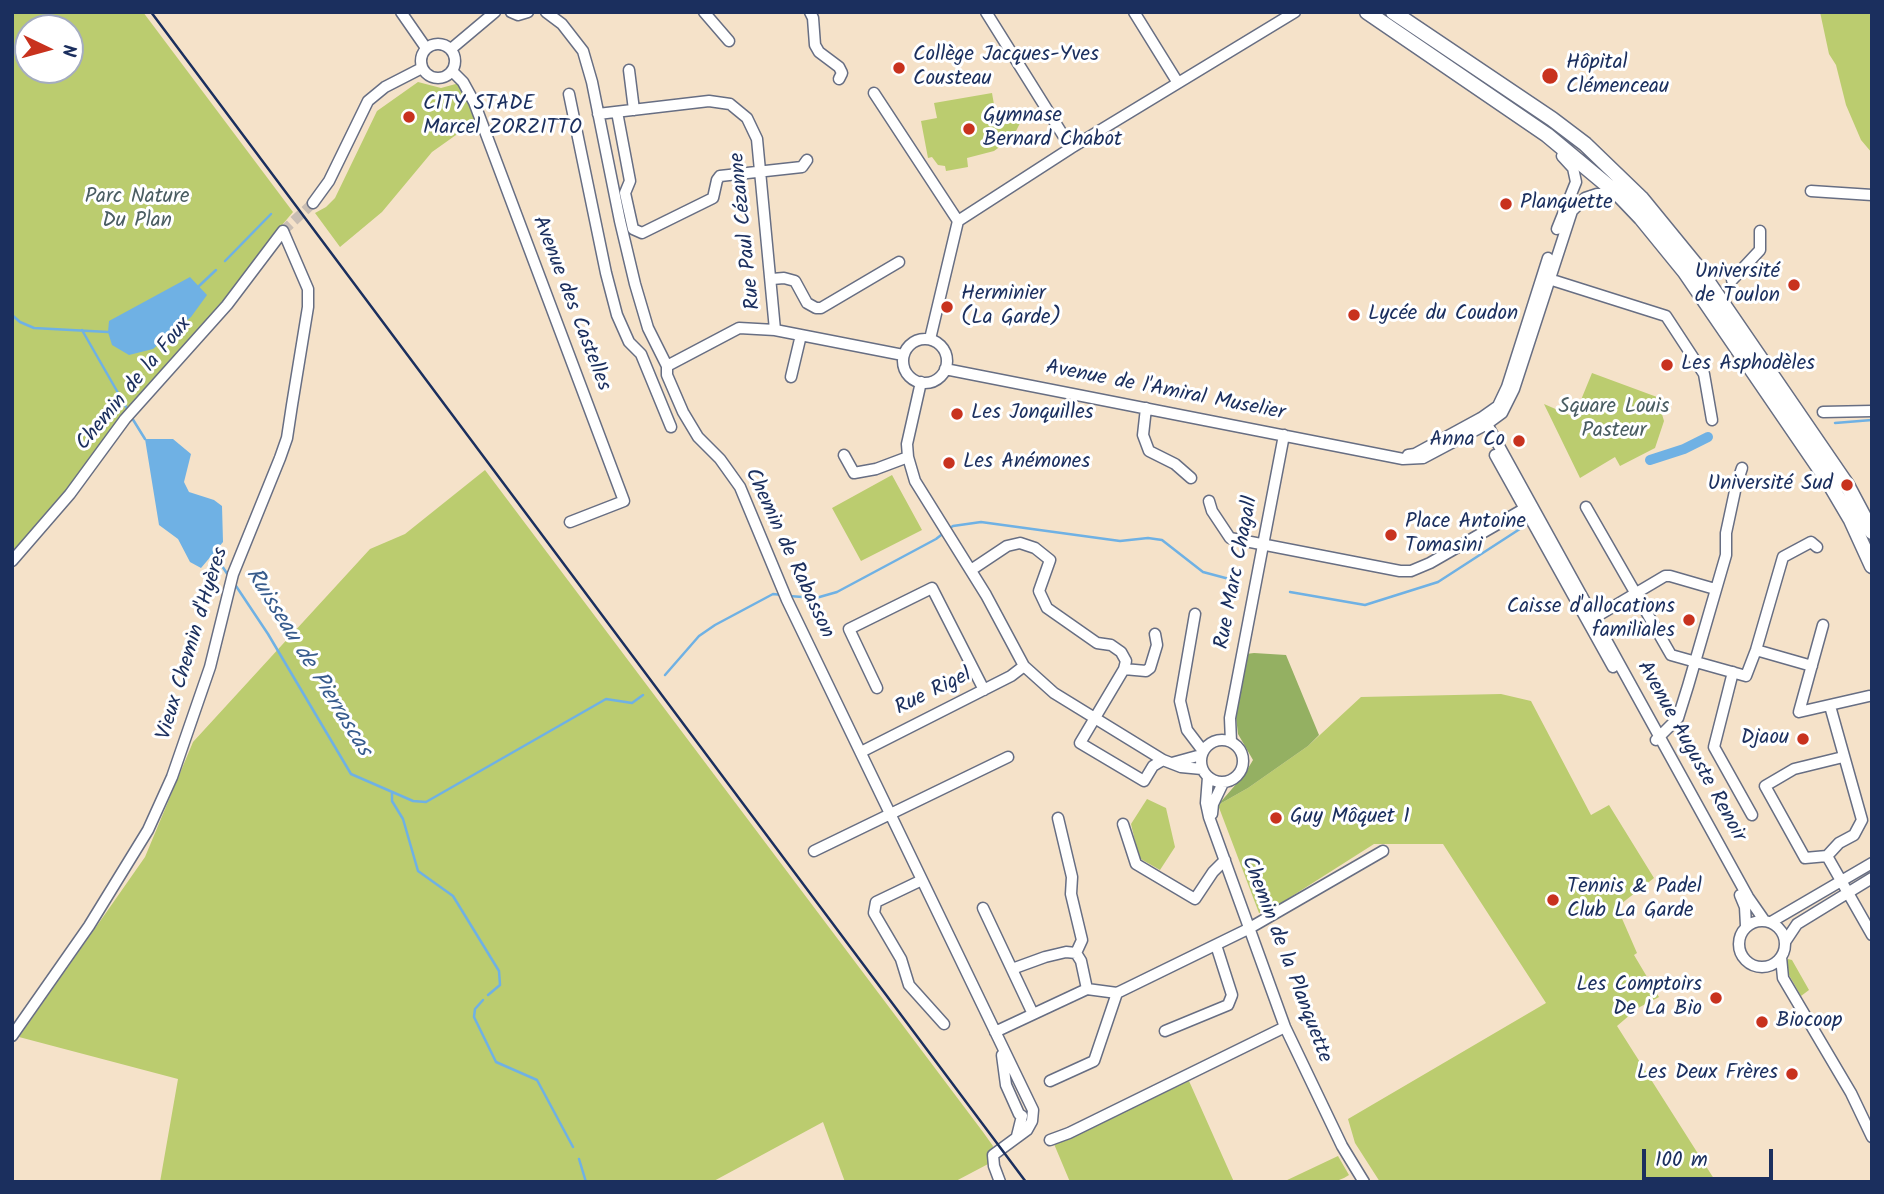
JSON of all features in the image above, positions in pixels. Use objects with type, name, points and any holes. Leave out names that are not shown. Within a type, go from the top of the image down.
[{"type":"main road","points":[[1367,12],[1547,135],[1590,170],[1607,175],[1641,198],[1699,269],[1840,474],[1872,532]]},
{"type":"main road","points":[[1393,12],[1543,113],[1601,158],[1607,175],[1619,194],[1685,272],[1828,481],[1856,529],[1872,566]]},
{"type":"street","points":[[401,12],[426,48]]},
{"type":"street","points":[[451,49],[495,12]]},
{"type":"street","points":[[511,12],[518,15],[528,12]]},
{"type":"street","name":"Chemin de Rabasson","points":[[546,12],[562,23],[583,51],[623,236],[648,328],[667,366],[667,375],[683,412],[698,437],[720,459],[740,486],[782,587],[864,762],[1033,1110]]},
{"type":"street","points":[[704,12],[729,41]]},
{"type":"street","points":[[810,12],[815,45],[819,52],[839,67],[842,73],[839,79]]},
{"type":"street","points":[[986,12],[1071,148]]},
{"type":"street","points":[[1133,12],[1178,83]]},
{"type":"street","points":[[930,339],[958,221],[1071,148],[1295,12]]},
{"type":"street","points":[[439,44],[451,49],[455,58],[452,71],[445,77],[428,75],[422,68],[421,59],[426,48],[439,44]]},
{"type":"street","points":[[314,201],[329,181],[368,101],[385,87],[422,68]]},
{"type":"street","points":[[629,70],[634,110]]},
{"type":"street","name":"Avenue des Castelles","points":[[452,71],[463,82],[474,102],[624,501],[570,522]]},
{"type":"street","points":[[874,93],[958,221]]},
{"type":"street","points":[[569,94],[617,315],[629,342],[640,354],[671,428]]},
{"type":"street","name":"Rue Paul Cézanne","points":[[598,114],[709,101],[730,104],[747,118],[757,139],[775,330]]},
{"type":"street","points":[[617,112],[630,181],[625,193],[633,229],[642,233],[713,198],[720,176],[802,167],[807,160]]},
{"type":"street","points":[[1547,135],[1573,168],[1575,187]]},
{"type":"street","points":[[1482,422],[1502,399],[1565,205],[1575,187],[1601,158]]},
{"type":"street","points":[[1482,422],[1502,413],[1510,400],[1567,220],[1572,211],[1607,175]]},
{"type":"street","points":[[1811,191],[1872,195]]},
{"type":"street","points":[[1586,198],[1601,193],[1619,194]]},
{"type":"street","name":"Chemin de la Foux","points":[[12,561],[69,494],[125,419],[210,326],[283,231]]},
{"type":"street","name":"Vieux Chemin d'Hyères","points":[[12,1036],[89,926],[148,830],[172,777],[210,667],[233,574],[287,438],[309,289],[283,231]]},
{"type":"street","points":[[1732,280],[1760,250],[1760,231]]},
{"type":"street","points":[[600,240],[623,236]]},
{"type":"street","points":[[772,279],[795,281],[807,303],[821,308],[899,262]]},
{"type":"street","points":[[1549,279],[1666,316],[1704,374],[1712,420]]},
{"type":"street","points":[[667,366],[739,328],[775,330],[903,355]]},
{"type":"street","points":[[790,377],[801,335]]},
{"type":"street","points":[[930,339],[936,341],[944,350],[947,363],[945,369],[932,381],[920,382],[908,376],[904,370],[903,355],[913,342],[930,339]]},
{"type":"street","name":"Avenue de l'Amiral Muselier","points":[[945,369],[1403,459],[1423,458],[1482,422]]},
{"type":"street","points":[[920,382],[909,429],[908,457],[915,481],[971,570],[1024,666],[1054,693],[1095,717],[1166,761],[1205,773],[1223,783],[1235,779],[1239,774],[1244,762],[1240,750],[1225,741],[1210,744],[1202,753],[1166,761],[1153,766],[1144,781],[1080,743],[1095,717],[1124,669],[1126,661],[1121,652],[1111,645],[1097,642],[1047,608],[1039,590],[1050,560],[1035,548],[1020,543],[1007,547],[971,570]]},
{"type":"street","points":[[1146,408],[1143,435],[1149,452],[1175,464],[1191,478]]},
{"type":"street","points":[[1824,412],[1872,411]]},
{"type":"street","name":"Avenue Auguste Renoir","points":[[1482,422],[1650,727],[1748,897],[1768,921]]},
{"type":"street","name":"Rue Marc Chagall","points":[[1225,741],[1283,435]]},
{"type":"street","points":[[844,455],[853,473],[876,469],[908,457]]},
{"type":"street","points":[[1657,739],[1672,726],[1681,709],[1726,555],[1726,533],[1742,468]]},
{"type":"street","points":[[1209,501],[1212,511],[1230,538],[1400,571],[1412,571],[1430,563],[1528,507]]},
{"type":"street","points":[[1586,507],[1671,655],[1746,676],[1783,557],[1811,542],[1817,547]]},
{"type":"street","points":[[1591,620],[1635,593],[1670,576],[1715,589]]},
{"type":"street","points":[[877,688],[849,629],[932,589],[984,690]]},
{"type":"street","points":[[1195,614],[1180,701],[1187,730],[1202,753],[1205,773]]},
{"type":"street","points":[[1823,625],[1799,712],[1869,696]]},
{"type":"street","points":[[1124,669],[1146,671],[1150,668],[1157,646],[1155,634]]},
{"type":"street","points":[[1756,650],[1812,666]]},
{"type":"street","name":"Rue Rigel","points":[[861,752],[1011,676],[1024,666]]},
{"type":"street","points":[[1733,672],[1714,747],[1752,815]]},
{"type":"street","points":[[1830,706],[1862,820],[1854,835],[1839,843],[1827,856],[1805,858],[1765,786],[1794,769],[1843,757]]},
{"type":"street","points":[[1650,727],[1669,720],[1681,709]]},
{"type":"street","name":"Avenue Auguste Renoir","points":[[1657,739],[1742,900],[1747,916],[1746,926]]},
{"type":"street","points":[[814,852],[1008,757]]},
{"type":"street","name":"Chemin de la Planquette","points":[[1205,773],[1206,803],[1248,929],[1285,1027],[1342,1146],[1364,1182]]},
{"type":"street","name":"Chemin de la Planquette","points":[[1213,823],[1213,804],[1223,783]]},
{"type":"street","points":[[1058,818],[1072,877],[1071,894],[1082,940],[1076,953]]},
{"type":"street","points":[[1123,824],[1136,864],[1195,899],[1213,872],[1225,860]]},
{"type":"street","points":[[995,1032],[1087,989],[1117,993],[1248,929],[1383,851]]},
{"type":"street","points":[[1827,856],[1872,935]]},
{"type":"street","points":[[1783,978],[1764,967],[1751,964],[1741,954],[1740,937],[1746,926],[1755,921],[1768,921],[1872,863]]},
{"type":"street","points":[[1872,878],[1797,924],[1788,934],[1781,957],[1783,978],[1851,1093],[1872,1137]]},
{"type":"street","points":[[922,880],[876,902],[874,913],[901,959],[909,985],[944,1024]]},
{"type":"street","points":[[982,908],[1033,1014]]},
{"type":"street","points":[[1768,921],[1781,930],[1785,942]]},
{"type":"street","points":[[1165,1031],[1228,1005],[1232,995],[1216,944]]},
{"type":"street","points":[[1012,969],[1045,957],[1066,952],[1076,953]]},
{"type":"street","points":[[1076,953],[1081,961],[1087,989]]},
{"type":"street","points":[[1764,967],[1781,957]]},
{"type":"street","points":[[1049,1081],[1094,1061],[1117,993]]},
{"type":"street","points":[[1049,1140],[1069,1133],[1285,1027]]},
{"type":"street","name":"Chemin de Rabasson","points":[[995,1032],[1004,1065],[1006,1085],[1022,1116]]},
{"type":"street","points":[[1017,1136],[1022,1116],[1033,1110]]},
{"type":"street","points":[[1000,1182],[993,1155],[1027,1130],[1032,1121],[1033,1110]]},
{"type":"green space","name":"Parc Nature Du Plan","points":[[12,12],[143,12],[293,212],[267,243],[228,300],[12,555]]},
{"type":"green space","points":[[1820,12],[1872,12],[1872,153],[1861,140],[1846,105],[1836,65],[1829,54]]},
{"type":"green space","points":[[418,82],[441,88],[463,82],[480,118],[432,152],[382,212],[340,247],[315,213],[335,198],[377,111]]},
{"type":"green space","name":"Gymnase Bernard Chabot","points":[[992,93],[997,122],[1003,121],[1004,124],[1021,121],[1015,133],[1008,134],[1009,140],[994,151],[967,158],[968,167],[946,171],[945,166],[938,165],[932,157],[928,158],[921,121],[937,118],[934,103]]},
{"type":"green space","name":"Square Louis Pasteur","points":[[1592,373],[1657,397],[1664,421],[1655,448],[1620,466],[1615,457],[1580,478],[1544,404],[1574,417]]},
{"type":"green space","points":[[485,470],[983,1132],[993,1146],[990,1163],[954,1182],[845,1182],[823,1122],[712,1182],[160,1182],[178,1079],[19,1037],[145,857],[193,742],[370,549],[405,534]]},
{"type":"green space","points":[[892,475],[922,530],[861,561],[832,508]]},
{"type":"green space","points":[[1246,654],[1286,655],[1319,735],[1308,746],[1248,788],[1218,805],[1244,775],[1253,760],[1238,734],[1236,717]]},
{"type":"green space","points":[[1501,694],[1531,701],[1591,815],[1609,805],[1654,878],[1617,907],[1637,953],[1634,955],[1659,997],[1638,1008],[1617,1026],[1716,1182],[1380,1182],[1355,1143],[1348,1119],[1546,1003],[1443,844],[1374,844],[1267,912],[1259,913],[1218,805],[1248,788],[1308,746],[1361,697]]},
{"type":"green space","points":[[1147,799],[1166,808],[1175,847],[1160,870],[1139,858],[1131,824]]},
{"type":"green space","points":[[1788,959],[1792,960],[1809,990],[1801,996],[1789,975],[1786,962]]},
{"type":"green space","points":[[1189,1081],[1234,1182],[1070,1182],[1054,1144]]},
{"type":"green space","points":[[1338,1156],[1349,1175],[1344,1178],[1334,1182],[1283,1182]]},
{"type":"water","points":[[190,277],[207,295],[191,317],[153,349],[129,355],[112,345],[108,332],[109,321]]},
{"type":"water","points":[[145,439],[173,439],[191,454],[184,482],[189,492],[214,500],[222,506],[223,542],[201,568],[190,562],[178,539],[159,525]]},
{"type":"waterway","points":[[225,261],[271,214]]},
{"type":"waterway","points":[[199,286],[216,270]]},
{"type":"waterway","points":[[12,315],[34,328],[108,332]]},
{"type":"waterway","name":"Ruisseau de Pierrascas","points":[[82,330],[129,412]]},
{"type":"waterway","name":"Ruisseau de Pierrascas","points":[[132,418],[145,439]]},
{"type":"waterway","name":"Ruisseau de Pierrascas","points":[[1835,423],[1872,420]]},
{"type":"waterway","name":"Ruisseau de Pierrascas","points":[[1650,460],[1684,449],[1708,437]]},
{"type":"waterway","name":"Ruisseau de Pierrascas","points":[[950,528],[981,522],[1120,541],[1148,538],[1162,540],[1203,572],[1233,580]]},
{"type":"waterway","name":"Ruisseau de Pierrascas","points":[[1290,592],[1365,605],[1438,582],[1526,525]]},
{"type":"waterway","name":"Ruisseau de Pierrascas","points":[[789,596],[816,598],[837,592],[945,532]]},
{"type":"waterway","name":"Ruisseau de Pierrascas","points":[[212,551],[230,578]]},
{"type":"waterway","name":"Ruisseau de Pierrascas","points":[[234,583],[268,634],[351,774],[413,801],[426,802],[606,699],[632,703],[643,695]]},
{"type":"waterway","name":"Ruisseau de Pierrascas","points":[[665,675],[699,636],[715,625],[773,594],[782,595]]},
{"type":"waterway","points":[[392,792],[392,801],[403,819],[418,871],[453,896],[499,971],[500,985],[488,995]]},
{"type":"waterway","points":[[483,1000],[475,1009],[474,1017],[496,1062],[537,1080],[573,1147]]},
{"type":"waterway","points":[[579,1159],[586,1182]]},
{"type":"tunnel","points":[[283,231],[313,203]]},
{"type":"railway","points":[[151,12],[1026,1182]]},
{"type":"place","name":"Collège Jacques-Yves Cousteau","points":[[899,68]]},
{"type":"place","name":"Hôpital Clémenceau","points":[[1550,76]]},
{"type":"place","name":"CITY STADE Marcel ZORZITTO","points":[[409,117]]},
{"type":"place","name":"Gymnase Bernard Chabot","points":[[969,129]]},
{"type":"place","name":"Planquette","points":[[1506,204]]},
{"type":"place","name":"Université de Toulon","points":[[1794,285]]},
{"type":"place","name":"Herminier (La Garde)","points":[[947,307]]},
{"type":"place","name":"Lycée du Coudon","points":[[1354,315]]},
{"type":"place","name":"Les Asphodèles","points":[[1667,365]]},
{"type":"place","name":"Les Jonquilles","points":[[957,414]]},
{"type":"place","name":"Anna Co","points":[[1519,441]]},
{"type":"place","name":"Les Anémones","points":[[949,463]]},
{"type":"place","name":"Université Sud","points":[[1847,485]]},
{"type":"place","name":"Place Antoine Tomasini","points":[[1391,535]]},
{"type":"place","name":"Caisse d'allocations familiales","points":[[1689,620]]},
{"type":"place","name":"Djaou","points":[[1803,739]]},
{"type":"place","name":"Guy Môquet 1","points":[[1276,818]]},
{"type":"place","name":"Tennis & Padel Club La Garde","points":[[1553,900]]},
{"type":"place","name":"Les Comptoirs De La Bio","points":[[1716,998]]},
{"type":"place","name":"Biocoop","points":[[1762,1022]]},
{"type":"place","name":"Les Deux Frères","points":[[1792,1074]]}]
